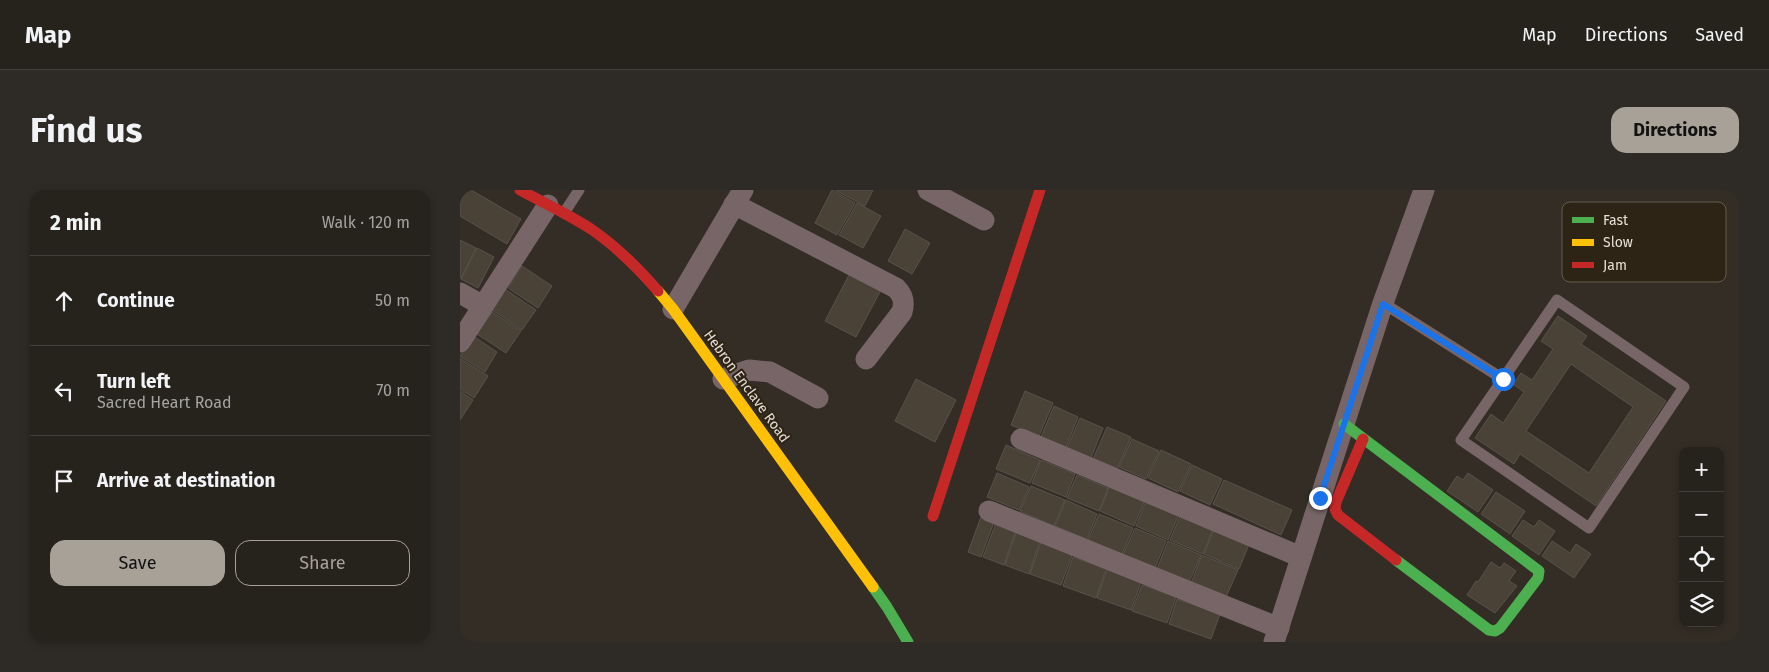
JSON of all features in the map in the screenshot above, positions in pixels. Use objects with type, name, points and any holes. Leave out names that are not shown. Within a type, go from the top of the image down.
[{"type":"street","name":"Hebron Enclave Road","points":[[520,190],[591,229],[640,270],[673,309],[887,607],[908,642]]},
{"type":"street","points":[[928,190],[984,220]]},
{"type":"street","points":[[933,516],[1040,190]]},
{"type":"street","points":[[989,511],[1276,635],[1383,304],[1424,190]]},
{"type":"street","points":[[673,309],[739,197],[896,288],[901,293],[904,306],[902,312],[866,359]]},
{"type":"street","points":[[460,342],[483,306],[556,209]]},
{"type":"street","points":[[460,293],[483,306]]},
{"type":"street","points":[[723,379],[749,370],[770,372],[818,398]]},
{"type":"street","points":[[1344,424],[1537,568],[1539,571],[1538,578],[1500,628],[1495,631],[1489,630],[1338,515],[1335,509],[1336,502],[1362,438]]},
{"type":"street","points":[[1021,439],[1301,557]]},
{"type":"lane","points":[[556,209],[579,190]]},
{"type":"lane","points":[[1557,300],[1684,387],[1589,528],[1462,440],[1503,379],[1557,300]]},
{"type":"lane","points":[[1383,304],[1503,379]]},
{"type":"building","points":[[460,190],[471,190],[521,219],[507,244],[460,216]]},
{"type":"building","points":[[832,190],[855,203],[837,235],[815,223]]},
{"type":"building","points":[[835,190],[873,190],[865,206]]},
{"type":"building","points":[[857,203],[881,216],[863,248],[839,235]]},
{"type":"building","points":[[905,229],[930,243],[912,274],[888,261]]},
{"type":"building","points":[[460,240],[476,248],[461,278],[460,278]]},
{"type":"building","points":[[477,248],[494,257],[478,288],[461,279]]},
{"type":"building","points":[[522,266],[552,286],[538,308],[508,288]]},
{"type":"building","points":[[850,273],[881,290],[856,337],[825,321]]},
{"type":"building","points":[[505,289],[536,310],[522,330],[492,310]]},
{"type":"building","points":[[492,312],[521,331],[506,353],[477,334]]},
{"type":"building","points":[[1558,316],[1587,336],[1581,344],[1666,401],[1596,506],[1520,454],[1514,464],[1475,438],[1491,414],[1503,423],[1524,392],[1513,384],[1521,373],[1532,380],[1553,349],[1541,341]],"holes":[[[1571,364],[1633,407],[1589,473],[1526,431]]]},
{"type":"building","points":[[473,336],[497,352],[485,372],[460,356]]},
{"type":"building","points":[[460,358],[488,376],[474,398],[460,389]]},
{"type":"building","points":[[916,379],[956,400],[935,442],[895,421]]},
{"type":"building","points":[[460,391],[473,400],[460,420]]},
{"type":"building","points":[[1025,391],[1053,403],[1039,436],[1011,425]]},
{"type":"building","points":[[1054,406],[1078,417],[1066,447],[1041,437]]},
{"type":"building","points":[[1080,418],[1103,428],[1091,458],[1067,448]]},
{"type":"building","points":[[1107,427],[1131,437],[1117,469],[1093,459]]},
{"type":"building","points":[[1132,439],[1159,451],[1146,479],[1119,467]]},
{"type":"building","points":[[1006,445],[1040,460],[1030,483],[996,469]]},
{"type":"building","points":[[1161,450],[1191,464],[1178,492],[1148,478]]},
{"type":"building","points":[[1041,460],[1075,474],[1066,497],[1032,483]]},
{"type":"building","points":[[1192,465],[1222,479],[1210,505],[1180,491]]},
{"type":"building","points":[[997,473],[1029,487],[1019,510],[987,497]]},
{"type":"building","points":[[1468,473],[1493,490],[1478,512],[1447,491],[1457,476],[1463,480]]},
{"type":"building","points":[[1077,475],[1108,488],[1099,511],[1067,498]]},
{"type":"building","points":[[1224,480],[1292,510],[1281,535],[1213,504]]},
{"type":"building","points":[[1110,485],[1145,500],[1134,526],[1100,511]]},
{"type":"building","points":[[1031,486],[1065,500],[1054,526],[1020,511]]},
{"type":"building","points":[[1496,492],[1525,511],[1510,534],[1481,514]]},
{"type":"building","points":[[1066,500],[1097,514],[1087,539],[1055,526]]},
{"type":"building","points":[[1146,501],[1179,514],[1168,540],[1136,526]]},
{"type":"building","points":[[1099,514],[1133,528],[1122,554],[1088,540]]},
{"type":"building","points":[[1180,516],[1213,529],[1203,554],[1170,540]]},
{"type":"building","points":[[981,517],[994,522],[981,557],[968,552]]},
{"type":"building","points":[[1523,520],[1534,527],[1539,520],[1555,531],[1539,555],[1512,536]]},
{"type":"building","points":[[996,523],[1016,530],[1004,565],[983,557]]},
{"type":"building","points":[[1215,527],[1250,542],[1239,569],[1204,554]]},
{"type":"building","points":[[1135,528],[1166,541],[1155,568],[1123,555]]},
{"type":"building","points":[[1016,533],[1040,541],[1029,574],[1005,565]]},
{"type":"building","points":[[1168,541],[1201,555],[1189,582],[1157,569]]},
{"type":"building","points":[[1552,541],[1570,553],[1576,544],[1591,554],[1574,578],[1542,556]]},
{"type":"building","points":[[1041,542],[1073,553],[1061,585],[1030,574]]},
{"type":"building","points":[[1202,555],[1238,570],[1226,597],[1191,583]]},
{"type":"building","points":[[1073,557],[1106,569],[1096,598],[1063,586]]},
{"type":"building","points":[[1491,562],[1500,568],[1504,563],[1516,571],[1509,581],[1517,586],[1495,613],[1467,595]]},
{"type":"building","points":[[1107,570],[1141,582],[1131,610],[1097,598]]},
{"type":"building","points":[[1142,585],[1176,597],[1167,623],[1132,611]]},
{"type":"building","points":[[1177,599],[1220,614],[1211,639],[1169,624]]},
{"type":"traffic: fast","points":[[1344,424],[1539,571],[1538,578],[1500,628],[1495,631],[1489,630],[1396,560]]},
{"type":"traffic: fast","points":[[873,587],[908,642]]},
{"type":"traffic: slow","points":[[658,291],[673,309],[873,587]]},
{"type":"traffic: jam","points":[[520,190],[591,229],[626,258],[658,291]]},
{"type":"traffic: jam","points":[[933,516],[1040,190]]},
{"type":"traffic: jam","points":[[1363,439],[1336,502],[1335,509],[1338,515],[1396,560]]},
{"type":"route","points":[[1320,498],[1383,304],[1503,379]]}]
